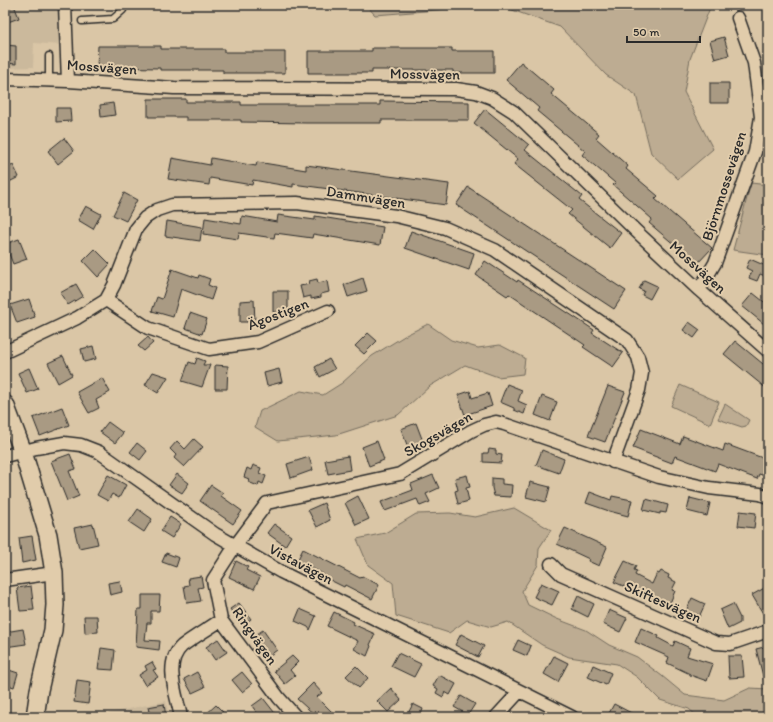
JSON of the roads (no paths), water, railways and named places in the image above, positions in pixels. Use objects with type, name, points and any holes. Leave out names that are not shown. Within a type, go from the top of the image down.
[{"type":"street","points":[[65,5],[68,81]]},
{"type":"street","name":"Björnmossevägen","points":[[699,290],[715,263],[750,167],[755,152],[761,117],[754,63],[738,18]]},
{"type":"street","name":"Mossvägen","points":[[5,79],[68,81],[174,88],[456,89],[476,92],[492,98],[514,112],[636,231],[699,290],[768,351]]},
{"type":"street","name":"Dammvägen","points":[[106,300],[114,285],[136,229],[145,218],[157,210],[172,205],[297,202],[396,216],[445,228],[496,250],[628,340],[638,357],[642,373],[643,388],[613,462]]},
{"type":"street","points":[[5,352],[77,318],[106,300]]},
{"type":"street","name":"Ägostigen","points":[[106,300],[148,328],[209,349],[258,342],[328,311]]},
{"type":"street","points":[[5,404],[23,452],[48,535],[54,573],[55,605],[53,630],[39,690],[35,717]]},
{"type":"street","name":"Skogsvägen","points":[[235,546],[267,503],[400,474],[471,430],[496,422],[659,477],[709,488],[760,494],[768,497]]},
{"type":"street","name":"Vistavägen","points":[[5,456],[64,443],[81,445],[99,452],[170,503],[235,546],[280,572],[572,717]]},
{"type":"street","name":"Ringvägen","points":[[235,546],[212,580],[221,620],[279,698],[296,717]]},
{"type":"street","name":"Skiftesvägen","points":[[551,564],[561,574],[716,643],[730,644],[768,631]]},
{"type":"street","points":[[5,580],[54,573]]},
{"type":"street","points":[[181,717],[173,675],[174,660],[182,647],[221,620]]},
{"type":"street","points":[[496,717],[519,692]]},
{"type":"lane","points":[[82,21],[112,19],[123,10],[123,5]]},
{"type":"lane","points":[[49,56],[49,80]]}]
